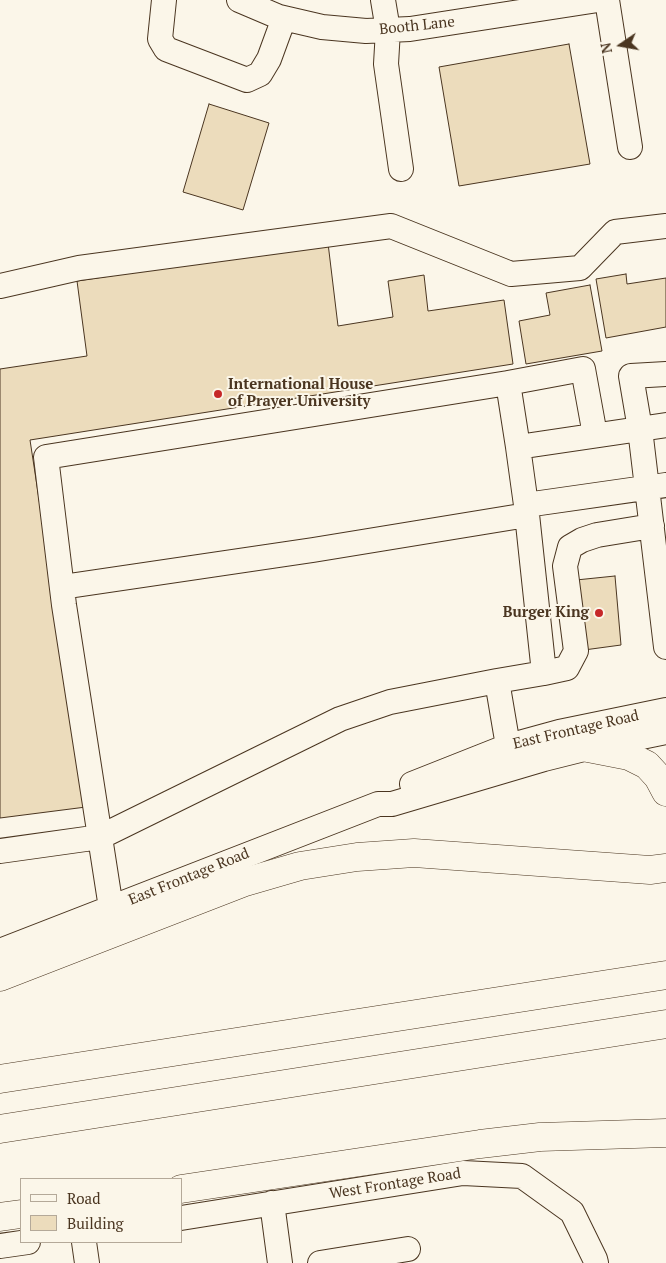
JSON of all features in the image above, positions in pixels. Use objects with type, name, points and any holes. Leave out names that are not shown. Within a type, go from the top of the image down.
[{"type":"highway","points":[[588,748],[629,756],[646,765],[658,777],[666,792]]},
{"type":"highway","points":[[0,977],[245,882],[300,866],[357,857],[414,853],[650,870],[666,868]]},
{"type":"highway","points":[[0,1079],[666,975]]},
{"type":"highway","points":[[0,1128],[666,1024]]},
{"type":"highway","points":[[182,1189],[488,1143],[540,1137],[666,1133]]},
{"type":"highway","points":[[0,1217],[20,1214]]},
{"type":"street","points":[[164,0],[160,39],[166,48],[247,80],[260,74],[270,59],[284,18]]},
{"type":"street","name":"Booth Lane","points":[[239,0],[284,18],[322,27],[366,31],[410,28],[597,0]]},
{"type":"street","points":[[384,0],[388,30],[386,64],[401,169]]},
{"type":"street","points":[[597,0],[630,147]]},
{"type":"street","points":[[0,286],[79,268],[391,226],[511,274],[580,268],[615,232],[666,226]]},
{"type":"street","points":[[111,908],[62,587],[46,457],[583,369],[596,435]]},
{"type":"street","points":[[666,374],[632,376],[640,429],[657,487],[652,526],[666,647]]},
{"type":"street","points":[[508,382],[527,510],[544,673]]},
{"type":"street","points":[[518,447],[666,425]]},
{"type":"street","points":[[62,587],[313,550],[657,487]]},
{"type":"street","points":[[0,850],[100,837],[340,720],[390,702],[567,668],[576,651],[565,566],[570,547],[597,534],[652,526]]},
{"type":"street","points":[[497,680],[508,746]]},
{"type":"street","name":"East Frontage Road","points":[[378,804],[388,794],[508,746],[567,730],[666,710]]},
{"type":"street","name":"East Frontage Road","points":[[0,950],[378,804],[392,804],[544,759],[588,748],[666,732]]},
{"type":"street","name":"West Frontage Road","points":[[182,1218],[463,1173],[522,1176],[572,1212],[596,1263]]},
{"type":"street","points":[[272,1203],[280,1263]]},
{"type":"street","points":[[0,1246],[21,1243]]},
{"type":"street","points":[[84,1243],[87,1263]]},
{"type":"street","points":[[320,1263],[352,1260],[408,1249]]},
{"type":"building","points":[[569,44],[590,164],[459,186],[439,67]]},
{"type":"building","points":[[209,104],[269,123],[243,210],[183,192]]},
{"type":"building","points":[[328,243],[338,326],[393,317],[388,281],[424,275],[428,311],[504,300],[513,364],[30,440],[86,807],[0,818],[0,369],[87,356],[77,281]]},
{"type":"building","points":[[626,274],[627,284],[666,278],[666,327],[606,338],[596,279]]},
{"type":"building","points":[[590,285],[602,351],[526,364],[519,321],[550,315],[546,293]]},
{"type":"building","name":"Burger King","points":[[615,576],[621,645],[584,650],[576,580]]},
{"type":"place","name":"International House of Prayer University","points":[[218,394]]},
{"type":"place","name":"Burger King","points":[[599,613]]}]
